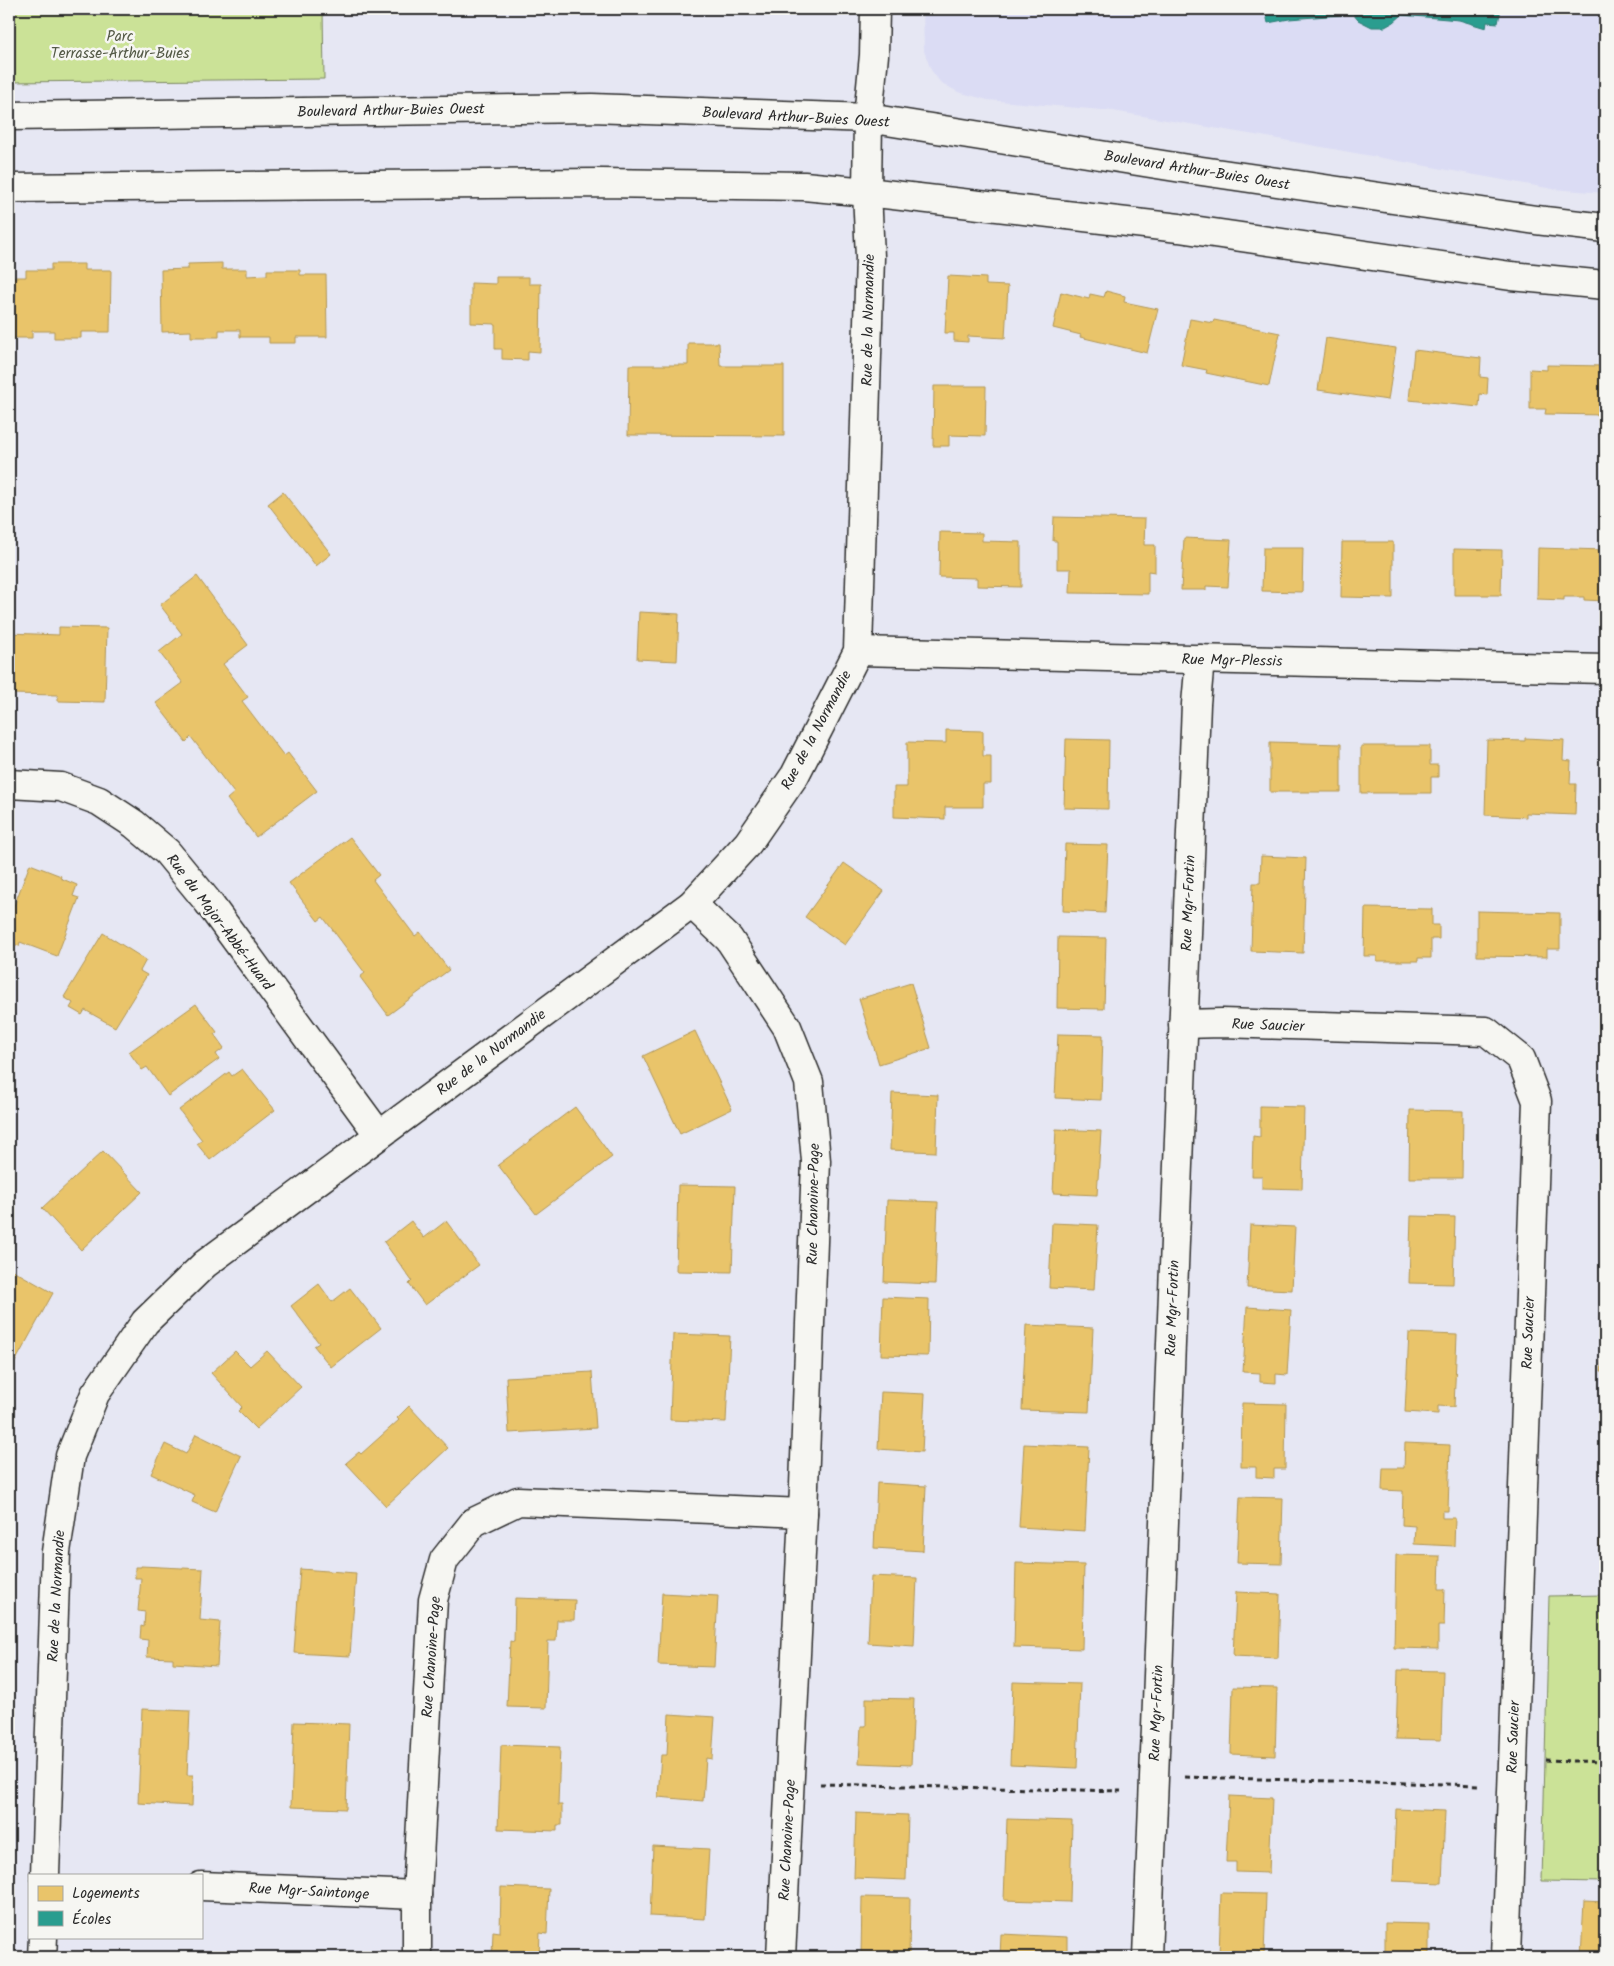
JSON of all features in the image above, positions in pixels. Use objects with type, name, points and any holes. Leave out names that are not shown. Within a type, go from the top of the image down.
[{"type":"street","name":"Rue de la Normandie","points":[[45,1874],[56,1552],[70,1456],[95,1394],[145,1322],[205,1264],[692,904],[748,843],[795,775],[858,651],[870,257],[867,192],[868,118],[874,55],[875,9]]},
{"type":"street","name":"Boulevard Arthur-Buies Ouest","points":[[9,116],[592,108],[868,118],[1197,170],[1536,220],[1605,228]]},
{"type":"street","points":[[9,188],[601,184],[804,186],[1179,228],[1511,276],[1605,285]]},
{"type":"street","name":"Rue Mgr-Plessis","points":[[858,651],[1605,668]]},
{"type":"street","name":"Rue Mgr-Fortin","points":[[1147,1957],[1196,704],[1200,659]]},
{"type":"street","name":"Rue du Major-Abbé-Huard","points":[[9,784],[61,788],[99,801],[134,824],[167,852],[208,902],[379,1136]]},
{"type":"street","name":"Rue Chanoine-Page","points":[[692,904],[729,938],[787,1027],[809,1082],[816,1161],[803,1513],[781,1957]]},
{"type":"street","name":"Rue Saucier","points":[[1183,1024],[1486,1031],[1521,1059],[1537,1101],[1506,1957]]},
{"type":"street","name":"Rue Chanoine-Page","points":[[417,1957],[418,1896],[433,1600],[444,1560],[474,1522],[518,1501],[803,1513]]},
{"type":"street","name":"Rue Mgr-Saintonge","points":[[202,1886],[418,1896]]},
{"type":"street","points":[[42,1957],[43,1938]]},
{"type":"path","points":[[1512,1759],[1605,1762]]},
{"type":"path","points":[[790,1783],[1511,1786]]},
{"type":"shaded area","points":[[923,9],[1605,9],[1605,193],[1553,189],[1113,111],[988,100],[958,92],[940,82],[931,70],[924,51]]},
{"type":"green space","name":"Parc Terrasse-Arthur-Buies","points":[[9,9],[323,9],[324,79],[9,82]]},
{"type":"green space","points":[[1605,1595],[1605,1882],[1542,1881],[1549,1596]]},
{"type":"building: Logements","points":[[222,263],[222,269],[247,269],[247,276],[267,275],[267,270],[300,270],[300,275],[326,275],[327,337],[296,337],[296,343],[269,343],[269,337],[240,337],[240,330],[219,330],[219,337],[191,337],[191,331],[162,332],[161,270],[188,269],[188,264]]},
{"type":"building: Logements","points":[[51,264],[84,264],[84,270],[111,270],[110,332],[81,332],[81,338],[54,338],[54,331],[32,331],[32,338],[9,338],[9,277],[26,277],[26,270],[51,270]]},
{"type":"building: Logements","points":[[948,276],[986,278],[986,285],[1008,286],[1005,338],[968,336],[968,342],[954,341],[954,333],[945,333]]},
{"type":"building: Logements","points":[[496,277],[529,277],[529,284],[541,284],[540,352],[528,351],[528,360],[502,359],[502,349],[495,349],[495,324],[471,323],[471,283],[496,284]]},
{"type":"building: Logements","points":[[1106,291],[1125,296],[1124,302],[1158,309],[1147,353],[1080,337],[1081,335],[1053,328],[1061,292],[1089,299],[1090,294],[1104,297]]},
{"type":"building: Logements","points":[[1190,319],[1213,323],[1214,320],[1280,333],[1269,386],[1206,373],[1207,370],[1181,365]]},
{"type":"building: Logements","points":[[1326,338],[1396,348],[1388,400],[1318,390]]},
{"type":"building: Logements","points":[[688,343],[719,343],[720,366],[784,366],[784,436],[628,435],[629,365],[688,365]]},
{"type":"building: Logements","points":[[1414,350],[1481,358],[1480,377],[1488,378],[1487,395],[1480,394],[1479,407],[1409,400]]},
{"type":"building: Logements","points":[[1547,365],[1605,366],[1605,415],[1545,414],[1546,409],[1530,409],[1530,369],[1547,370]]},
{"type":"building: Logements","points":[[934,386],[986,386],[985,436],[949,435],[949,446],[933,446]]},
{"type":"building: Logements","points":[[283,492],[331,554],[316,566],[268,504]]},
{"type":"building: Logements","points":[[1054,517],[1145,519],[1144,545],[1155,545],[1155,572],[1148,571],[1148,594],[1070,593],[1071,569],[1057,569],[1057,541],[1053,541]]},
{"type":"building: Logements","points":[[940,532],[982,533],[982,541],[1021,542],[1021,587],[977,586],[977,578],[939,577]]},
{"type":"building: Logements","points":[[1184,538],[1231,540],[1228,587],[1206,586],[1206,590],[1181,590]]},
{"type":"building: Logements","points":[[1342,542],[1393,542],[1393,598],[1341,597]]},
{"type":"building: Logements","points":[[1263,548],[1303,548],[1302,592],[1262,591]]},
{"type":"building: Logements","points":[[1538,548],[1605,550],[1605,601],[1584,600],[1584,597],[1564,597],[1564,600],[1537,599]]},
{"type":"building: Logements","points":[[1454,549],[1502,550],[1501,595],[1454,595]]},
{"type":"building: Logements","points":[[197,576],[248,645],[223,664],[248,697],[242,701],[284,756],[288,753],[317,791],[256,837],[227,799],[234,793],[191,737],[186,742],[156,703],[183,683],[159,652],[182,634],[160,605]]},
{"type":"building: Logements","points":[[639,612],[679,614],[677,661],[637,659]]},
{"type":"building: Logements","points":[[59,627],[107,628],[105,702],[58,701],[58,695],[9,694],[9,633],[59,635]]},
{"type":"building: Logements","points":[[946,730],[983,731],[983,756],[991,756],[991,784],[983,784],[983,807],[945,807],[945,819],[894,817],[894,787],[907,787],[907,742],[946,743]]},
{"type":"building: Logements","points":[[1525,738],[1564,740],[1563,760],[1571,761],[1570,784],[1576,784],[1575,815],[1526,813],[1526,817],[1485,815],[1487,740],[1525,741]]},
{"type":"building: Logements","points":[[1066,739],[1109,740],[1108,809],[1064,808]]},
{"type":"building: Logements","points":[[1270,742],[1341,744],[1341,792],[1270,792]]},
{"type":"building: Logements","points":[[1361,746],[1430,746],[1430,765],[1438,765],[1438,777],[1431,777],[1431,793],[1361,793]]},
{"type":"building: Logements","points":[[350,837],[379,875],[373,880],[415,936],[420,932],[449,970],[388,1015],[360,977],[365,973],[323,917],[318,921],[289,883]]},
{"type":"building: Logements","points":[[1065,844],[1108,845],[1105,913],[1063,911]]},
{"type":"building: Logements","points":[[1261,856],[1306,858],[1303,953],[1251,951],[1253,883],[1260,883]]},
{"type":"building: Logements","points":[[844,863],[884,891],[845,945],[805,917]]},
{"type":"building: Logements","points":[[30,864],[61,876],[60,878],[77,885],[73,896],[79,898],[57,956],[20,942],[19,946],[9,942],[9,919]]},
{"type":"building: Logements","points":[[1365,908],[1432,909],[1432,925],[1439,925],[1439,939],[1431,939],[1431,958],[1418,958],[1418,961],[1377,961],[1377,956],[1364,956]]},
{"type":"building: Logements","points":[[1477,911],[1560,913],[1560,949],[1547,949],[1547,957],[1477,956]]},
{"type":"building: Logements","points":[[103,933],[146,960],[140,971],[147,975],[115,1027],[85,1010],[82,1015],[70,1008],[73,1003],[64,997]]},
{"type":"building: Logements","points":[[1058,937],[1106,938],[1104,1009],[1057,1008]]},
{"type":"building: Logements","points":[[911,983],[931,1048],[879,1064],[859,999]]},
{"type":"building: Logements","points":[[196,1004],[217,1032],[214,1034],[224,1048],[216,1054],[219,1059],[168,1096],[147,1067],[142,1070],[129,1052]]},
{"type":"building: Logements","points":[[695,1031],[732,1109],[680,1134],[643,1056]]},
{"type":"building: Logements","points":[[1058,1034],[1103,1035],[1101,1100],[1055,1098]]},
{"type":"building: Logements","points":[[242,1069],[275,1110],[210,1160],[197,1144],[202,1140],[179,1110],[229,1072],[232,1076]]},
{"type":"building: Logements","points":[[892,1093],[938,1095],[936,1152],[890,1150]]},
{"type":"building: Logements","points":[[1260,1106],[1304,1107],[1302,1189],[1262,1188],[1262,1176],[1252,1176],[1253,1136],[1260,1137]]},
{"type":"building: Logements","points":[[575,1107],[612,1157],[536,1214],[498,1165]]},
{"type":"building: Logements","points":[[1410,1110],[1463,1111],[1462,1178],[1409,1178]]},
{"type":"building: Logements","points":[[1056,1129],[1101,1131],[1097,1195],[1053,1193]]},
{"type":"building: Logements","points":[[103,1151],[142,1192],[81,1250],[42,1208]]},
{"type":"building: Logements","points":[[1605,1151],[1605,1181],[1604,1181]]},
{"type":"building: Logements","points":[[678,1185],[735,1186],[732,1272],[676,1271]]},
{"type":"building: Logements","points":[[887,1200],[938,1202],[935,1284],[884,1282]]},
{"type":"building: Logements","points":[[1411,1216],[1455,1217],[1453,1284],[1409,1283]]},
{"type":"building: Logements","points":[[411,1221],[424,1238],[446,1221],[479,1265],[425,1305],[409,1284],[412,1281],[384,1242]]},
{"type":"building: Logements","points":[[1052,1223],[1098,1225],[1094,1290],[1049,1288]]},
{"type":"building: Logements","points":[[1250,1225],[1295,1227],[1292,1290],[1247,1288]]},
{"type":"building: Logements","points":[[1601,1246],[1605,1246],[1605,1277],[1601,1277]]},
{"type":"building: Logements","points":[[9,1268],[53,1293],[9,1373]]},
{"type":"building: Logements","points":[[319,1284],[332,1302],[350,1288],[381,1328],[331,1367],[314,1346],[319,1343],[291,1306]]},
{"type":"building: Logements","points":[[883,1297],[929,1299],[928,1356],[881,1355]]},
{"type":"building: Logements","points":[[1604,1306],[1605,1371],[1601,1371]]},
{"type":"building: Logements","points":[[1247,1307],[1291,1310],[1287,1375],[1276,1374],[1276,1383],[1260,1382],[1260,1373],[1243,1372]]},
{"type":"building: Logements","points":[[1026,1325],[1093,1328],[1089,1412],[1022,1410]]},
{"type":"building: Logements","points":[[1409,1333],[1457,1335],[1454,1407],[1438,1406],[1438,1414],[1405,1412]]},
{"type":"building: Logements","points":[[673,1334],[730,1336],[726,1422],[670,1420]]},
{"type":"building: Logements","points":[[235,1351],[250,1366],[267,1351],[301,1387],[256,1429],[238,1411],[242,1407],[211,1373]]},
{"type":"building: Logements","points":[[592,1372],[596,1428],[509,1433],[506,1377]]},
{"type":"building: Logements","points":[[881,1392],[925,1394],[922,1452],[878,1449]]},
{"type":"building: Logements","points":[[1603,1402],[1605,1402],[1605,1466],[1601,1466]]},
{"type":"building: Logements","points":[[1242,1403],[1286,1404],[1285,1469],[1274,1469],[1274,1478],[1256,1477],[1256,1467],[1241,1467]]},
{"type":"building: Logements","points":[[409,1406],[448,1448],[386,1506],[346,1463],[359,1452],[361,1454],[399,1420],[397,1418]]},
{"type":"building: Logements","points":[[196,1434],[241,1456],[215,1512],[192,1502],[195,1495],[151,1474],[165,1444],[186,1454]]},
{"type":"building: Logements","points":[[1405,1443],[1450,1445],[1448,1511],[1442,1511],[1442,1518],[1455,1518],[1454,1546],[1414,1544],[1415,1526],[1402,1525],[1403,1491],[1382,1490],[1383,1468],[1404,1468]]},
{"type":"building: Logements","points":[[1024,1444],[1089,1447],[1085,1531],[1019,1527]]},
{"type":"building: Logements","points":[[877,1483],[926,1486],[923,1551],[874,1548]]},
{"type":"building: Logements","points":[[1601,1496],[1605,1496],[1605,1561],[1599,1561]]},
{"type":"building: Logements","points":[[1240,1497],[1283,1498],[1281,1564],[1237,1563]]},
{"type":"building: Logements","points":[[1396,1555],[1440,1556],[1439,1589],[1445,1589],[1444,1626],[1438,1626],[1438,1649],[1394,1648]]},
{"type":"building: Logements","points":[[1016,1563],[1084,1565],[1082,1649],[1014,1647]]},
{"type":"building: Logements","points":[[135,1567],[203,1569],[200,1620],[220,1622],[217,1666],[173,1663],[173,1658],[147,1657],[148,1640],[140,1639],[141,1626],[144,1627],[145,1612],[138,1611],[141,1578],[135,1578]]},
{"type":"building: Logements","points":[[300,1569],[356,1573],[350,1656],[294,1653]]},
{"type":"building: Logements","points":[[871,1576],[917,1578],[914,1646],[868,1643]]},
{"type":"building: Logements","points":[[1236,1592],[1280,1594],[1278,1658],[1233,1656]]},
{"type":"building: Logements","points":[[662,1593],[718,1596],[714,1667],[658,1665]]},
{"type":"building: Logements","points":[[515,1598],[575,1600],[574,1620],[557,1620],[556,1641],[548,1641],[546,1708],[507,1707],[510,1641],[514,1642]]},
{"type":"building: Logements","points":[[1398,1670],[1443,1671],[1441,1740],[1396,1739]]},
{"type":"building: Logements","points":[[1013,1682],[1080,1684],[1077,1768],[1010,1765]]},
{"type":"building: Logements","points":[[1233,1687],[1277,1688],[1275,1756],[1231,1754]]},
{"type":"building: Logements","points":[[866,1698],[914,1699],[911,1765],[859,1763],[861,1726],[866,1726]]},
{"type":"building: Logements","points":[[142,1709],[190,1711],[187,1775],[193,1775],[192,1806],[138,1803]]},
{"type":"building: Logements","points":[[669,1714],[715,1717],[712,1759],[706,1758],[703,1801],[658,1797],[661,1755],[667,1755]]},
{"type":"building: Logements","points":[[294,1722],[349,1724],[346,1809],[291,1807]]},
{"type":"building: Logements","points":[[501,1745],[560,1747],[558,1805],[562,1805],[562,1825],[557,1825],[557,1831],[498,1829]]},
{"type":"building: Logements","points":[[1229,1796],[1272,1798],[1269,1873],[1236,1872],[1236,1862],[1226,1862]]},
{"type":"building: Logements","points":[[1396,1809],[1445,1811],[1442,1883],[1393,1881]]},
{"type":"building: Logements","points":[[856,1813],[908,1815],[906,1880],[854,1878]]},
{"type":"building: Logements","points":[[1007,1819],[1072,1821],[1070,1902],[1004,1900]]},
{"type":"building: Logements","points":[[653,1846],[709,1849],[705,1919],[650,1916]]},
{"type":"building: Logements","points":[[501,1887],[549,1889],[547,1934],[540,1933],[539,1957],[492,1957],[493,1931],[500,1932]]},
{"type":"building: Logements","points":[[1221,1893],[1266,1894],[1264,1957],[1219,1957]]},
{"type":"building: Logements","points":[[862,1897],[910,1898],[909,1957],[861,1957]]},
{"type":"building: Logements","points":[[1584,1901],[1605,1902],[1605,1957],[1581,1957]]},
{"type":"building: Logements","points":[[1385,1923],[1429,1924],[1429,1956],[1435,1957],[1385,1957]]},
{"type":"building: Logements","points":[[1001,1934],[1067,1937],[1067,1957],[1000,1957]]},
{"type":"building: Logements","points":[[167,1955],[198,1956],[198,1957],[167,1957]]},
{"type":"building: Écoles","points":[[1265,9],[1501,9],[1498,23],[1487,22],[1486,28],[1459,20],[1402,15],[1385,27],[1372,27],[1358,20],[1353,14],[1289,19],[1268,23]]}]
